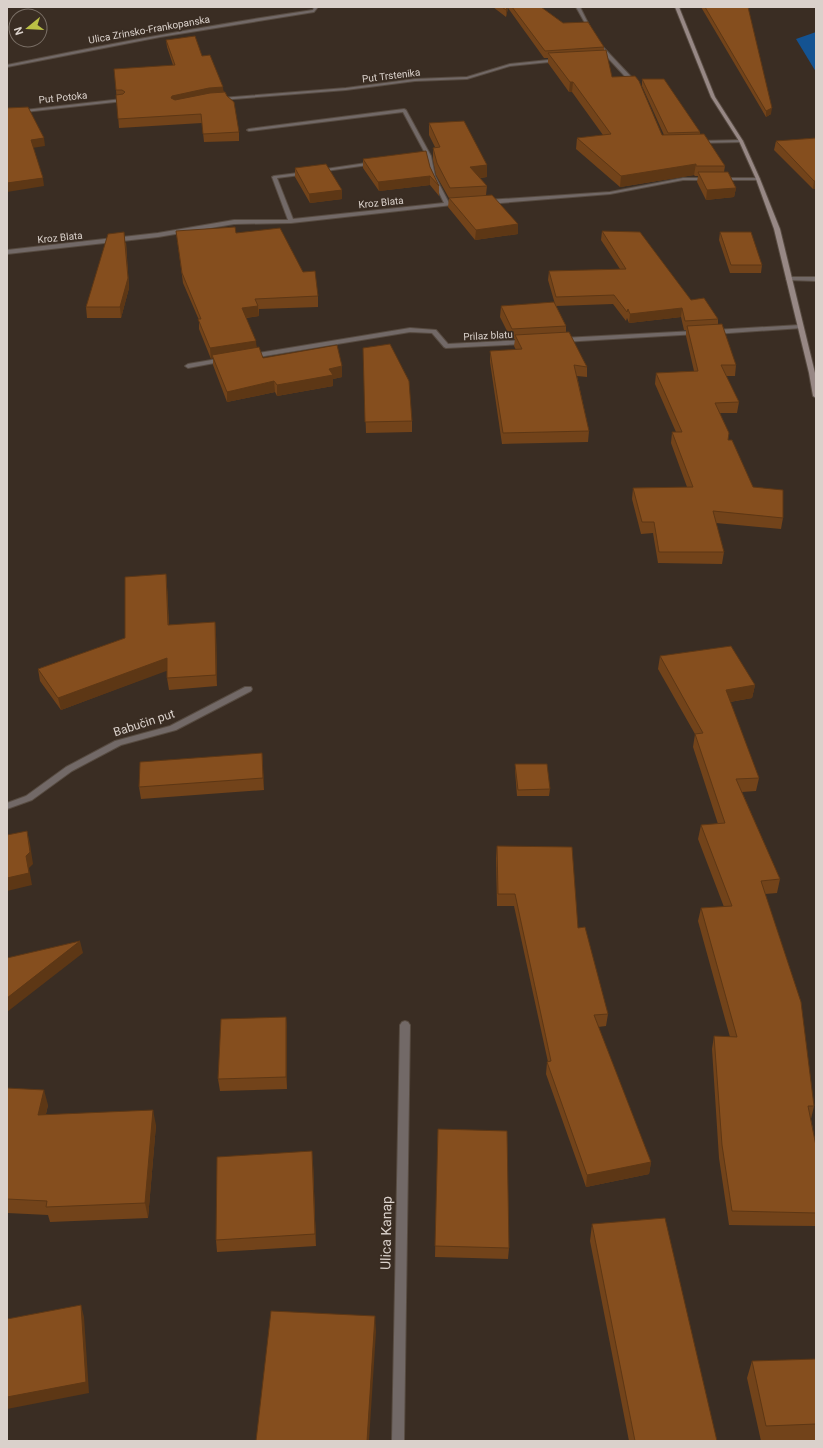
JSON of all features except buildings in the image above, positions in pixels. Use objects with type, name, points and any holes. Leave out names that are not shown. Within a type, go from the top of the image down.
[{"type":"main road","points":[[677,7],[713,97],[741,141],[758,178],[777,229],[812,373],[816,396]]},
{"type":"street","name":"Ulica Zrinsko-Frankopanska","points":[[7,66],[66,53],[156,38],[225,24],[314,11],[316,7]]},
{"type":"street","points":[[578,7],[596,39]]},
{"type":"street","points":[[600,45],[609,57],[641,90]]},
{"type":"street","points":[[601,58],[609,57]]},
{"type":"street","name":"Put Trstenika","points":[[216,99],[346,90],[415,80],[467,78],[510,65],[564,60]]},
{"type":"street","name":"Put Potoka","points":[[7,113],[122,100]]},
{"type":"street","points":[[249,130],[404,110],[429,156],[434,176],[447,204]]},
{"type":"street","points":[[695,142],[741,141]]},
{"type":"street","points":[[414,158],[429,156]]},
{"type":"street","points":[[291,220],[274,177],[382,162]]},
{"type":"street","points":[[478,202],[610,193],[683,179],[758,178]]},
{"type":"street","name":"Kroz Blata","points":[[7,252],[158,235],[234,222],[291,220],[463,203]]},
{"type":"street","points":[[789,279],[816,279]]},
{"type":"street","points":[[556,340],[800,327]]},
{"type":"street","name":"Prilaz blatu","points":[[249,356],[410,330],[434,331],[446,346],[532,342]]},
{"type":"street","points":[[188,366],[226,360]]},
{"type":"street","name":"Babučin put","points":[[7,806],[29,798],[69,769],[118,743],[173,728],[248,689]]},
{"type":"street","name":"Ulica Kanap","points":[[398,1441],[405,1025]]},
{"type":"water","points":[[816,32],[816,72],[796,39]]}]
